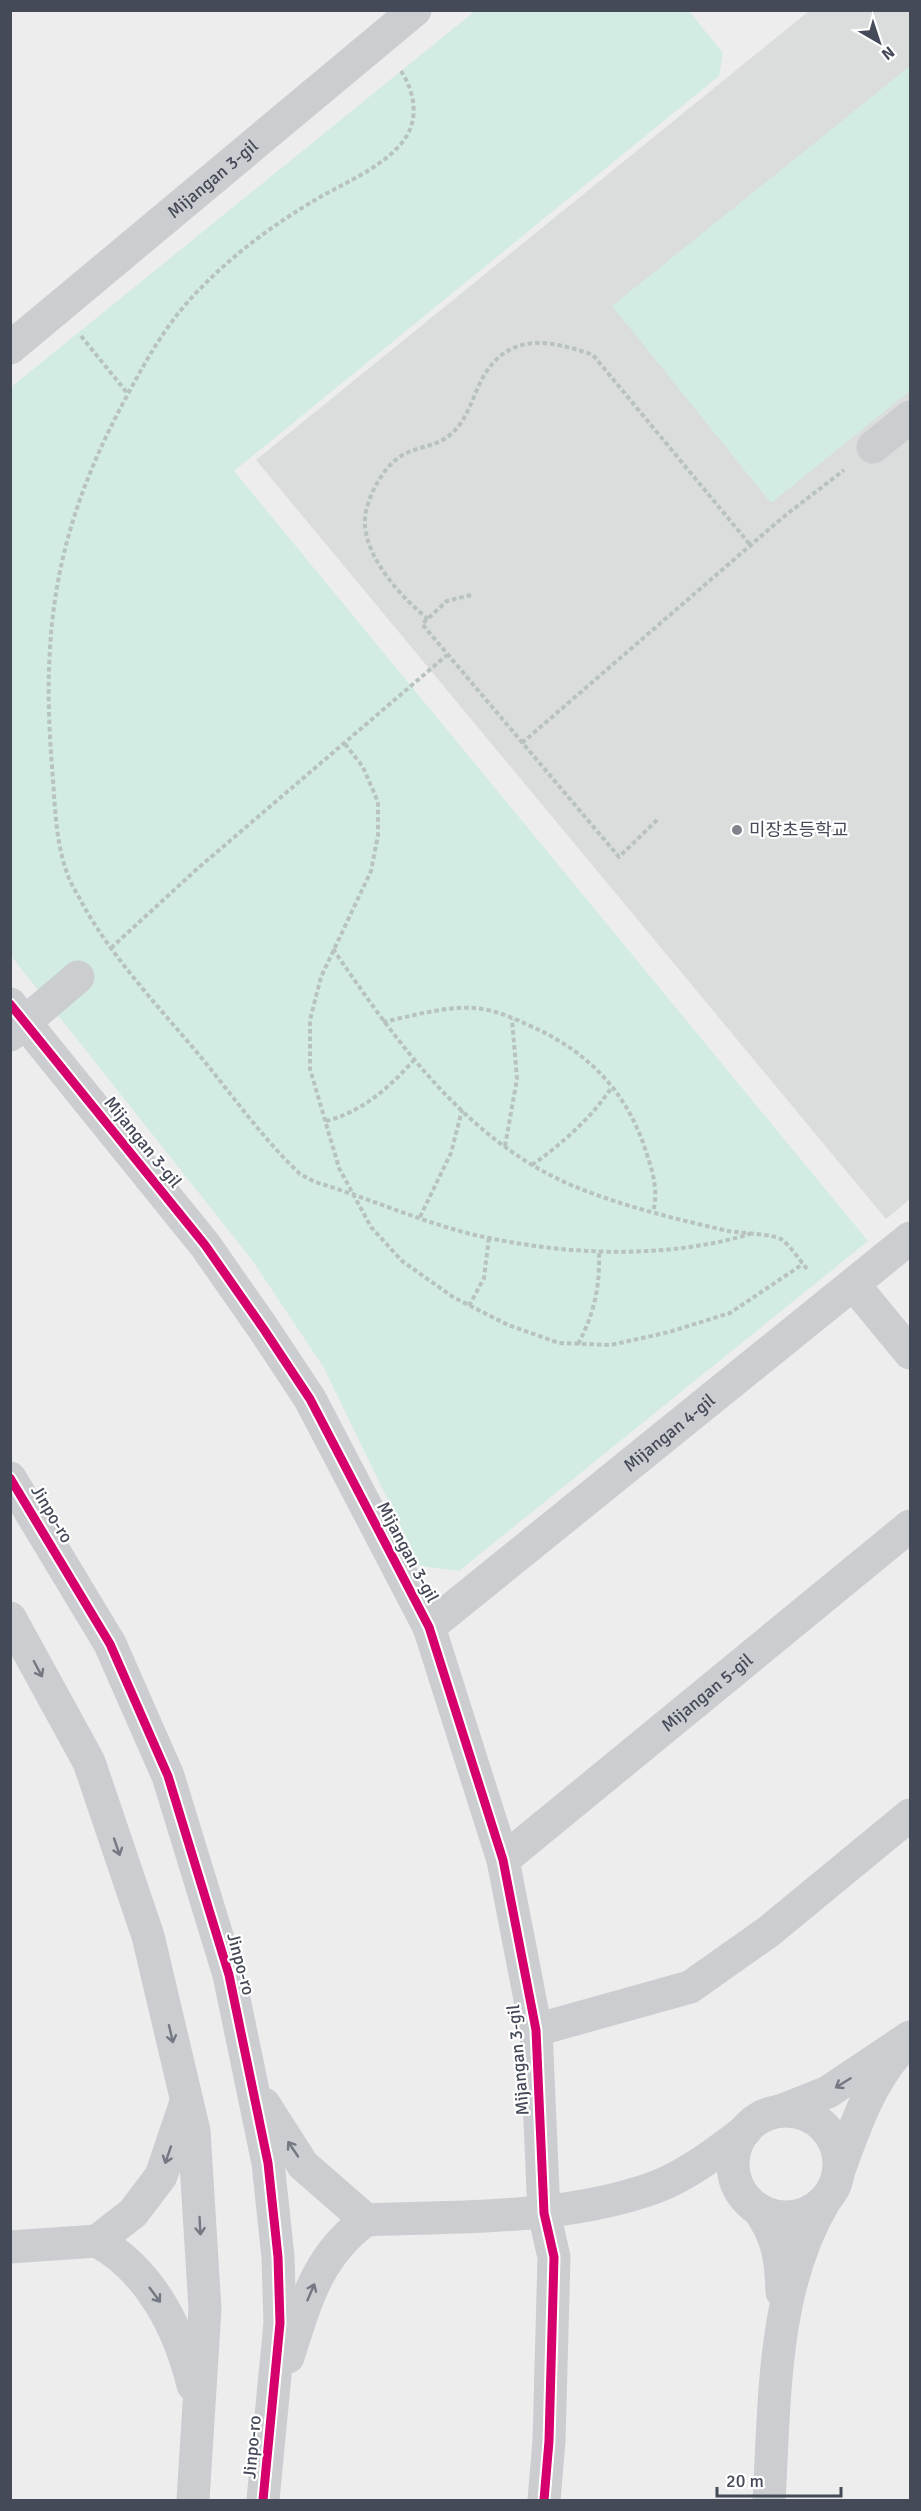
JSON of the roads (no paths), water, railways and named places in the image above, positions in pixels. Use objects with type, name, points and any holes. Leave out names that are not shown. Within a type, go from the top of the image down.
[{"type":"street","name":"Mijangan 3-gil","points":[[10,348],[415,10]]},
{"type":"street","points":[[873,447],[910,417]]},
{"type":"street","points":[[16,1020],[78,977]]},
{"type":"street","name":"Mijangan 3-gil","points":[[16,1020],[205,1245],[269,1337],[310,1399],[429,1628],[503,1860],[536,2030],[544,2213],[554,2257],[549,2441],[544,2500]]},
{"type":"street","name":"Mijangan 4-gil","points":[[429,1628],[910,1239]]},
{"type":"street","points":[[854,1285],[910,1353]]},
{"type":"street","name":"Jinpo-ro","points":[[10,1478],[110,1644],[168,1776],[229,1975],[268,2163],[278,2257],[280,2323],[263,2500]]},
{"type":"street","name":"Mijangan 5-gil","points":[[503,1860],[910,1526]]},
{"type":"street","points":[[10,1618],[88,1762],[148,1936],[194,2131],[204,2309],[193,2500]]},
{"type":"street","points":[[536,2030],[690,1987],[768,1932],[910,1815]]},
{"type":"street","points":[[272,2407],[304,2309],[329,2255],[345,2236],[366,2220],[544,2213],[656,2187],[694,2168],[759,2119],[828,2092],[910,2038]]},
{"type":"street","points":[[783,2321],[806,2238],[834,2187],[856,2122],[884,2068],[910,2038]]},
{"type":"street","points":[[252,2083],[303,2165],[366,2220]]},
{"type":"street","points":[[97,2241],[133,2213],[161,2176],[187,2100]]},
{"type":"street","points":[[774,2112],[791,2111],[807,2115],[822,2124],[833,2137],[839,2154],[839,2170]]},
{"type":"street","points":[[745,2131],[736,2146],[733,2164],[736,2182],[772,2228],[781,2262],[783,2321],[769,2500]]},
{"type":"street","points":[[619,2196],[710,2188],[728,2190],[774,2216],[792,2217],[809,2212],[824,2202]]},
{"type":"street","points":[[10,2247],[97,2241],[120,2254],[160,2299],[186,2359],[199,2408]]},
{"type":"place","name":"미장초등학교","points":[[737,830]]}]
